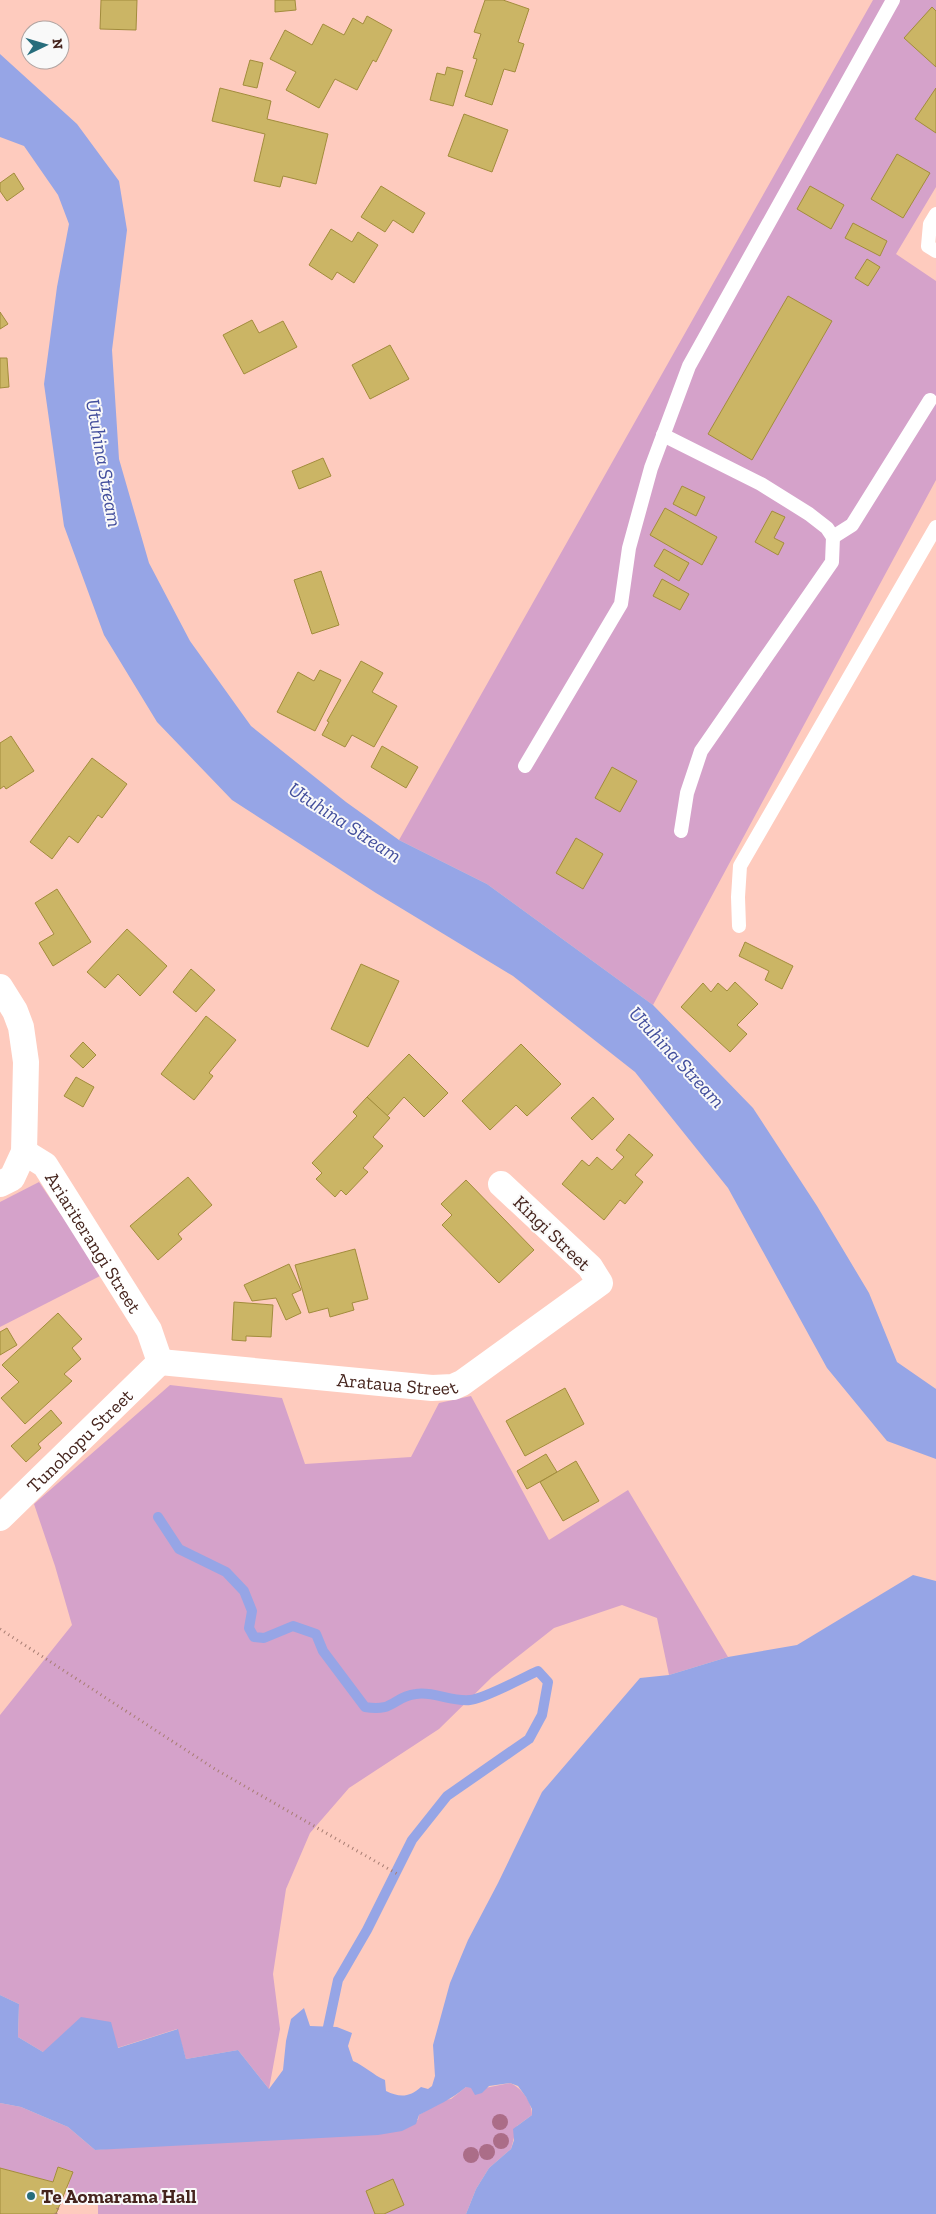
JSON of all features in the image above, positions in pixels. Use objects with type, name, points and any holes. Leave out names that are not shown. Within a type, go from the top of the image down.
[{"type":"street","points":[[0,987],[15,1011],[24,1042],[26,1062],[24,1152],[12,1178],[0,1184]]},
{"type":"street","name":"Ariariterangi Street","points":[[24,1152],[45,1165],[149,1330],[160,1362]]},
{"type":"street","name":"Kingi Street","points":[[501,1184],[590,1267],[600,1283]]},
{"type":"street","name":"Arataua Street","points":[[160,1362],[432,1388],[453,1387],[462,1383],[600,1283]]},
{"type":"street","name":"Tunohopu Street","points":[[0,1518],[160,1362]]},
{"type":"lane","points":[[525,766],[621,604],[629,548],[652,468],[689,366],[893,0]]},
{"type":"lane","points":[[936,214],[930,224],[928,246],[936,251]]},
{"type":"lane","points":[[832,537],[852,525],[930,400]]},
{"type":"lane","points":[[663,435],[761,484],[809,514],[827,528],[832,537],[832,562],[701,751],[686,793],[681,831]]},
{"type":"lane","points":[[739,926],[740,866],[936,528]]},
{"type":"path","points":[[0,1629],[216,1769],[399,1875]]},
{"type":"path","points":[[56,2214],[60,2202]]},
{"type":"shaded area","points":[[873,0],[936,0],[936,187],[896,254],[936,281],[936,480],[653,1005],[487,884],[399,840]]},
{"type":"shaded area","points":[[39,1182],[102,1275],[0,1327],[0,1202]]},
{"type":"shaded area","points":[[170,1385],[282,1398],[305,1464],[411,1457],[439,1403],[471,1396],[549,1540],[628,1490],[728,1657],[669,1675],[657,1618],[622,1605],[554,1628],[492,1677],[439,1729],[349,1788],[310,1833],[286,1889],[273,1974],[280,2029],[269,2089],[238,2050],[186,2059],[177,2029],[117,2048],[43,2052],[18,2037],[19,2004],[0,1995],[0,1715],[72,1625],[34,1504]]},
{"type":"shaded area","points":[[510,2083],[526,2096],[532,2110],[532,2115],[517,2126],[511,2149],[489,2168],[476,2189],[466,2214],[384,2214],[404,2205],[393,2179],[366,2191],[375,2214],[98,2214],[98,2204],[66,2196],[72,2171],[58,2167],[53,2182],[0,2168],[0,2103],[21,2107],[68,2127],[95,2150],[418,2120],[419,2115],[444,2100],[451,2099],[466,2087],[485,2088]]},
{"type":"water","name":"Utuhina Stream","points":[[0,54],[77,124],[119,181],[127,230],[112,350],[119,459],[149,563],[190,641],[251,726],[346,802],[399,840],[487,884],[653,1005],[753,1108],[817,1206],[869,1293],[897,1362],[936,1389],[936,1459],[887,1441],[827,1368],[728,1188],[635,1072],[513,976],[376,893],[232,800],[157,722],[104,635],[64,526],[44,384],[57,287],[69,224],[58,195],[24,146],[0,137]]},
{"type":"water","points":[[913,1575],[936,1581],[936,2214],[466,2214],[476,2189],[489,2168],[511,2149],[514,2140],[513,2129],[532,2115],[532,2109],[526,2097],[518,2086],[510,2083],[489,2086],[482,2093],[475,2095],[471,2088],[466,2087],[449,2099],[419,2115],[416,2124],[402,2131],[378,2135],[95,2150],[68,2127],[21,2107],[0,2103],[0,1995],[19,2004],[18,2037],[43,2052],[81,2017],[111,2022],[118,2048],[178,2029],[186,2059],[238,2050],[269,2089],[283,2070],[286,2041],[291,2019],[304,2008],[310,2026],[337,2027],[352,2033],[348,2046],[353,2061],[385,2080],[386,2091],[396,2095],[409,2095],[421,2087],[428,2089],[432,2086],[435,2076],[433,2045],[450,1983],[468,1940],[542,1792],[640,1678],[669,1675],[728,1657],[797,1645]]},
{"type":"building","points":[[101,0],[137,0],[136,30],[100,29]]},
{"type":"building","points":[[275,0],[295,0],[296,10],[275,12]]},
{"type":"building","points":[[485,0],[503,0],[529,9],[518,42],[524,44],[515,72],[504,69],[492,105],[465,96],[477,59],[473,58],[481,34],[474,32]]},
{"type":"building","points":[[932,7],[936,11],[936,67],[904,38]]},
{"type":"building","points":[[367,16],[392,30],[376,62],[373,60],[357,90],[335,79],[319,108],[286,90],[296,72],[270,59],[285,30],[312,45],[323,24],[344,35],[353,18],[363,24]]},
{"type":"building","points":[[250,60],[263,63],[257,88],[243,85]]},
{"type":"building","points":[[447,67],[463,71],[453,106],[430,100],[437,73],[445,75]]},
{"type":"building","points":[[220,88],[271,101],[267,119],[328,134],[316,184],[283,176],[280,187],[254,181],[265,134],[212,121]]},
{"type":"building","points":[[936,88],[936,133],[915,119]]},
{"type":"building","points":[[464,114],[508,130],[492,172],[448,156]]},
{"type":"building","points":[[897,154],[930,173],[903,218],[871,199]]},
{"type":"building","points":[[14,173],[24,189],[7,201],[0,191],[0,183]]},
{"type":"building","points":[[381,186],[425,213],[413,233],[393,220],[385,232],[361,217]]},
{"type":"building","points":[[810,186],[844,205],[831,229],[797,209]]},
{"type":"building","points":[[853,223],[887,241],[880,256],[845,238]]},
{"type":"building","points":[[331,229],[352,242],[358,232],[378,245],[354,283],[337,272],[332,280],[309,265]]},
{"type":"building","points":[[867,259],[880,267],[868,286],[855,278]]},
{"type":"building","points":[[788,296],[832,321],[752,460],[708,434]]},
{"type":"building","points":[[0,312],[8,324],[0,329]]},
{"type":"building","points":[[252,320],[259,333],[283,321],[297,347],[244,374],[223,335]]},
{"type":"building","points":[[390,345],[409,379],[370,399],[352,365]]},
{"type":"building","points":[[0,358],[7,358],[9,387],[0,388]]},
{"type":"building","points":[[323,458],[331,476],[299,489],[292,471]]},
{"type":"building","points":[[682,486],[705,497],[696,516],[673,504]]},
{"type":"building","points":[[665,508],[717,537],[702,565],[650,535]]},
{"type":"building","points":[[772,511],[785,517],[774,538],[784,543],[778,555],[755,542]]},
{"type":"building","points":[[664,549],[689,563],[679,581],[654,566]]},
{"type":"building","points":[[321,571],[339,625],[312,634],[294,580]]},
{"type":"building","points":[[662,579],[689,594],[680,610],[653,596]]},
{"type":"building","points":[[361,661],[383,673],[372,692],[397,706],[374,747],[352,735],[345,747],[322,735],[329,722],[327,721]]},
{"type":"building","points":[[320,670],[341,680],[315,731],[277,712],[298,672],[314,681]]},
{"type":"building","points":[[11,736],[34,771],[6,789],[4,786],[0,789],[0,743]]},
{"type":"building","points":[[382,746],[418,767],[406,788],[371,767]]},
{"type":"building","points":[[92,758],[127,784],[102,818],[98,815],[78,843],[69,836],[52,859],[30,842]]},
{"type":"building","points":[[612,767],[637,781],[620,812],[595,798]]},
{"type":"building","points":[[576,838],[603,854],[583,889],[556,873]]},
{"type":"building","points":[[57,889],[91,942],[53,966],[39,943],[54,934],[35,903]]},
{"type":"building","points":[[127,929],[167,966],[140,996],[118,974],[105,988],[87,972]]},
{"type":"building","points":[[745,942],[793,966],[782,989],[765,980],[769,971],[739,956]]},
{"type":"building","points":[[361,964],[399,981],[368,1047],[331,1029]]},
{"type":"building","points":[[191,969],[215,990],[196,1012],[173,992]]},
{"type":"building","points":[[735,982],[758,1004],[737,1025],[747,1034],[730,1052],[681,1007],[703,983],[711,992],[718,983],[727,991]]},
{"type":"building","points":[[206,1016],[236,1040],[209,1073],[213,1076],[194,1100],[161,1074]]},
{"type":"building","points":[[83,1042],[96,1055],[83,1068],[70,1056]]},
{"type":"building","points":[[521,1044],[561,1084],[527,1116],[516,1105],[490,1130],[462,1101]]},
{"type":"building","points":[[409,1054],[448,1093],[424,1117],[404,1097],[387,1116],[367,1097]]},
{"type":"building","points":[[76,1077],[94,1087],[83,1107],[64,1096]]},
{"type":"building","points":[[367,1097],[390,1118],[373,1137],[383,1146],[363,1168],[368,1172],[346,1195],[341,1190],[335,1197],[316,1179],[322,1173],[312,1163],[357,1116],[353,1112]]},
{"type":"building","points":[[593,1097],[614,1119],[592,1140],[571,1118]]},
{"type":"building","points":[[629,1134],[653,1155],[635,1175],[643,1182],[625,1204],[620,1200],[604,1220],[562,1184],[582,1160],[589,1166],[597,1157],[612,1170],[624,1157],[616,1150]]},
{"type":"building","points":[[188,1177],[212,1205],[178,1234],[182,1239],[158,1260],[130,1226]]},
{"type":"building","points":[[466,1180],[534,1250],[499,1283],[442,1225],[452,1215],[441,1204]]},
{"type":"building","points":[[355,1249],[368,1299],[352,1303],[354,1310],[330,1317],[328,1308],[309,1313],[295,1265]]},
{"type":"building","points":[[289,1264],[301,1290],[292,1294],[301,1313],[286,1320],[276,1298],[252,1301],[244,1285]]},
{"type":"building","points":[[234,1302],[273,1305],[271,1337],[246,1336],[246,1341],[232,1340]]},
{"type":"building","points":[[58,1313],[82,1339],[72,1348],[81,1359],[64,1374],[72,1381],[25,1424],[1,1398],[19,1382],[2,1365]]},
{"type":"building","points":[[7,1328],[17,1345],[0,1355],[0,1332]]},
{"type":"building","points":[[565,1388],[584,1424],[525,1456],[506,1421]]},
{"type":"building","points":[[51,1410],[62,1423],[38,1444],[41,1448],[26,1462],[11,1446]]},
{"type":"building","points":[[546,1454],[557,1472],[527,1489],[517,1471]]},
{"type":"building","points":[[576,1461],[599,1501],[563,1521],[540,1482]]},
{"type":"building","name":"Te Aomarama Hall","points":[[58,2167],[73,2172],[56,2214],[0,2214],[0,2168],[53,2182]]},
{"type":"building","points":[[393,2179],[404,2205],[384,2214],[375,2214],[366,2191]]},
{"type":"waterway","points":[[158,1517],[179,1549],[226,1572],[244,1591],[252,1611],[249,1628],[254,1637],[264,1638],[293,1626],[316,1634],[323,1651],[365,1707],[388,1706],[402,1698],[422,1693],[463,1700],[476,1699],[538,1671],[548,1682],[542,1715],[529,1739],[447,1796],[412,1840],[367,1930],[338,1980],[328,2027]]},
{"type":"place","name":"Te Aomarama Hall","points":[[31,2196]]}]
